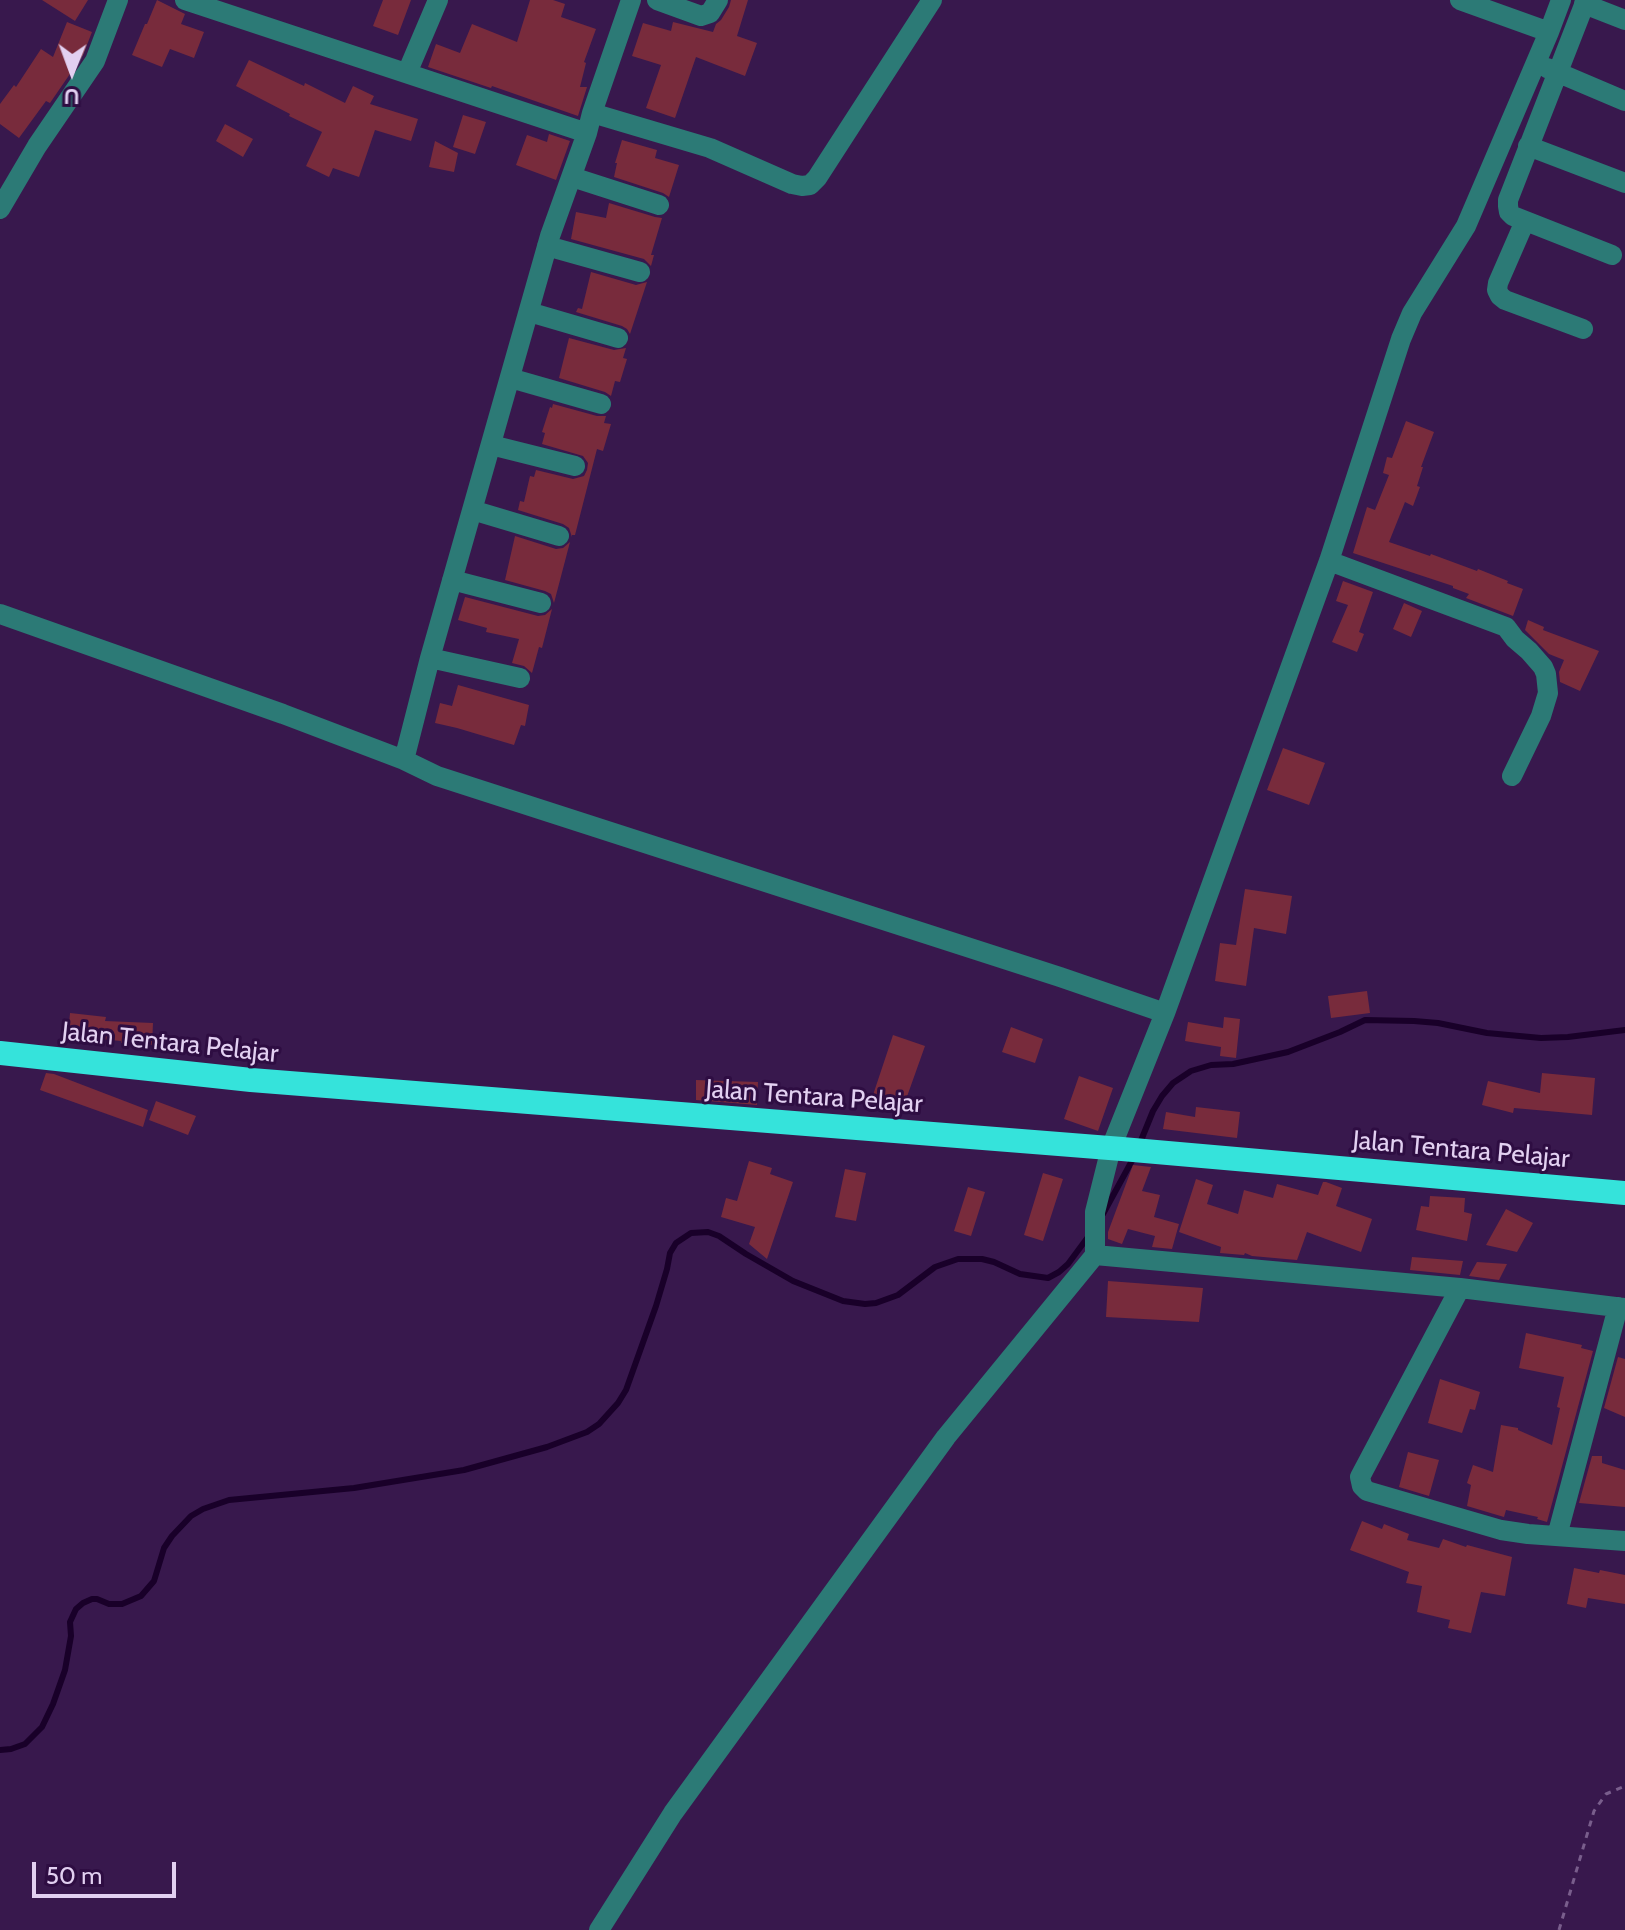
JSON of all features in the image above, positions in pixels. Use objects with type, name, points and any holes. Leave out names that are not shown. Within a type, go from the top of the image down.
[{"type":"highway","name":"Jalan Tentara Pelajar","points":[[0,1053],[267,1082],[1170,1153],[1625,1193]]},
{"type":"street","points":[[0,209],[37,146],[95,61],[118,0]]},
{"type":"street","points":[[185,0],[407,73],[590,123],[710,148],[802,186],[810,185],[817,178],[932,0]]},
{"type":"street","points":[[407,73],[438,0]]},
{"type":"street","points":[[404,760],[547,246],[631,0]]},
{"type":"street","points":[[657,0],[701,16],[710,13],[718,0]]},
{"type":"street","points":[[1460,0],[1549,32]]},
{"type":"street","points":[[599,1930],[673,1813],[937,1449],[1094,1249],[1095,1212],[1116,1149],[1329,561],[1401,339],[1412,313],[1466,226],[1561,0]]},
{"type":"street","points":[[1612,255],[1513,216],[1509,212],[1508,200],[1585,2],[1625,20]]},
{"type":"street","points":[[1536,64],[1625,101]]},
{"type":"street","points":[[1528,146],[1625,183]]},
{"type":"street","points":[[572,177],[659,205]]},
{"type":"street","points":[[1525,221],[1498,283],[1500,296],[1583,329]]},
{"type":"street","points":[[547,246],[640,272]]},
{"type":"street","points":[[529,312],[618,338]]},
{"type":"street","points":[[510,378],[601,404]]},
{"type":"street","points":[[491,445],[575,466]]},
{"type":"street","points":[[472,510],[559,536]]},
{"type":"street","points":[[1329,561],[1506,627],[1543,667],[1548,693],[1541,716],[1512,776]]},
{"type":"street","points":[[452,580],[541,603]]},
{"type":"street","points":[[0,614],[283,714],[404,760],[437,776],[1165,1013]]},
{"type":"street","points":[[430,658],[520,678]]},
{"type":"street","points":[[1094,1249],[1622,1307],[1557,1536]]},
{"type":"street","points":[[1460,1288],[1360,1477],[1362,1486],[1367,1491],[1501,1530],[1625,1541]]},
{"type":"path","points":[[1559,1930],[1594,1811],[1606,1794],[1625,1786]]},
{"type":"building","points":[[42,0],[88,0],[75,21]]},
{"type":"building","points":[[157,0],[185,14],[181,24],[204,32],[194,58],[170,49],[162,67],[132,55]]},
{"type":"building","points":[[383,0],[411,0],[398,35],[373,26]]},
{"type":"building","points":[[530,0],[553,0],[565,4],[561,17],[596,29],[584,62],[580,87],[587,87],[578,116],[428,67],[436,44],[460,53],[472,24],[517,42]]},
{"type":"building","points":[[731,0],[748,0],[737,36],[757,43],[745,76],[696,57],[675,118],[646,108],[661,65],[632,56],[643,23],[671,31],[673,22],[713,32]]},
{"type":"building","points":[[67,22],[92,32],[83,55],[50,103],[46,101],[19,138],[0,124],[0,104],[14,85],[16,87],[41,49],[53,57]]},
{"type":"building","points":[[249,60],[345,103],[353,86],[374,96],[370,104],[418,119],[411,141],[375,130],[359,177],[333,168],[329,177],[306,166],[322,132],[236,86]]},
{"type":"building","points":[[463,115],[486,122],[475,154],[453,147]]},
{"type":"building","points":[[225,124],[253,139],[243,157],[216,141]]},
{"type":"building","points":[[549,134],[570,141],[556,180],[516,165],[527,135],[547,142]]},
{"type":"building","points":[[622,140],[657,150],[655,158],[679,165],[669,197],[614,177]]},
{"type":"building","points":[[435,141],[458,153],[454,172],[429,167]]},
{"type":"building","points":[[609,203],[662,218],[651,255],[654,255],[651,266],[644,259],[571,239],[576,212],[606,218]]},
{"type":"building","points":[[591,272],[636,285],[647,282],[630,334],[622,326],[576,312],[578,308],[582,309]]},
{"type":"building","points":[[569,338],[614,350],[626,348],[623,358],[627,359],[620,382],[615,381],[611,396],[559,378]]},
{"type":"building","points":[[553,404],[606,416],[604,423],[611,424],[603,451],[597,449],[572,537],[569,528],[563,524],[518,510],[520,501],[524,502],[530,476],[534,477],[536,470],[573,479],[584,476],[587,470],[588,463],[583,456],[542,444],[545,433],[542,432]]},
{"type":"building","points":[[1406,421],[1434,432],[1421,467],[1417,486],[1420,487],[1413,506],[1405,502],[1389,542],[1478,569],[1523,589],[1513,616],[1466,598],[1469,594],[1453,586],[1353,553],[1367,507],[1375,510],[1389,475],[1383,473],[1387,457],[1392,458]]},
{"type":"building","points":[[515,536],[556,549],[570,542],[554,603],[551,594],[545,591],[505,580]]},
{"type":"building","points":[[1343,581],[1373,592],[1359,632],[1364,634],[1357,652],[1332,642],[1348,605],[1336,601]]},
{"type":"building","points":[[465,597],[538,616],[552,609],[532,673],[524,666],[512,663],[519,639],[486,632],[487,628],[458,620]]},
{"type":"building","points":[[1404,603],[1422,611],[1411,637],[1393,629]]},
{"type":"building","points":[[1528,620],[1544,627],[1543,630],[1599,651],[1580,691],[1560,682],[1559,672],[1564,660],[1549,654],[1525,630]]},
{"type":"building","points":[[458,685],[529,705],[525,726],[521,725],[514,745],[435,723],[440,703],[452,706]]},
{"type":"building","points":[[1283,748],[1325,763],[1309,805],[1267,790]]},
{"type":"building","points":[[1245,889],[1292,896],[1286,934],[1254,928],[1246,986],[1215,981],[1220,943],[1236,945]]},
{"type":"building","points":[[1367,991],[1370,1013],[1331,1018],[1328,996]]},
{"type":"building","points":[[70,1013],[106,1017],[105,1021],[153,1023],[152,1045],[68,1036]]},
{"type":"building","points":[[1224,1017],[1240,1019],[1236,1058],[1220,1056],[1221,1047],[1185,1041],[1188,1022],[1223,1028]]},
{"type":"building","points":[[1011,1027],[1043,1039],[1035,1063],[1002,1052]]},
{"type":"building","points":[[893,1035],[925,1046],[904,1105],[873,1095]]},
{"type":"building","points":[[46,1073],[148,1110],[143,1127],[40,1090]]},
{"type":"building","points":[[1542,1073],[1595,1078],[1592,1115],[1514,1108],[1513,1113],[1482,1105],[1488,1081],[1540,1093]]},
{"type":"building","points":[[1079,1076],[1113,1088],[1098,1131],[1064,1119]]},
{"type":"building","points":[[696,1080],[758,1082],[757,1105],[696,1100]]},
{"type":"building","points":[[156,1101],[196,1116],[188,1135],[149,1120]]},
{"type":"building","points":[[1196,1107],[1240,1112],[1237,1138],[1163,1129],[1166,1112],[1195,1117]]},
{"type":"building","points":[[749,1161],[772,1168],[770,1174],[793,1182],[767,1259],[749,1244],[755,1227],[721,1217],[726,1198],[737,1201]]},
{"type":"building","points":[[1133,1165],[1151,1167],[1142,1191],[1160,1195],[1154,1217],[1179,1224],[1172,1249],[1152,1247],[1155,1236],[1128,1229],[1122,1244],[1108,1239]]},
{"type":"building","points":[[845,1169],[866,1173],[856,1221],[835,1217]]},
{"type":"building","points":[[1043,1173],[1063,1179],[1043,1241],[1024,1235]]},
{"type":"building","points":[[1196,1179],[1213,1185],[1207,1204],[1238,1214],[1244,1190],[1273,1198],[1277,1184],[1318,1195],[1323,1182],[1326,1182],[1342,1188],[1336,1206],[1372,1219],[1361,1252],[1307,1232],[1297,1260],[1220,1253],[1221,1247],[1179,1232]]},
{"type":"building","points":[[968,1187],[985,1192],[971,1236],[954,1231]]},
{"type":"building","points":[[1430,1196],[1465,1198],[1464,1212],[1472,1214],[1467,1241],[1416,1230],[1421,1206],[1429,1207]]},
{"type":"building","points":[[1506,1209],[1533,1223],[1517,1252],[1486,1245]]},
{"type":"building","points":[[1412,1257],[1463,1261],[1460,1275],[1410,1270]]},
{"type":"building","points":[[1477,1262],[1507,1264],[1499,1280],[1469,1276]]},
{"type":"building","points":[[1108,1281],[1203,1288],[1199,1322],[1106,1317]]},
{"type":"building","points":[[1526,1333],[1582,1345],[1581,1348],[1593,1351],[1547,1522],[1506,1510],[1504,1517],[1467,1506],[1471,1485],[1467,1483],[1473,1465],[1493,1472],[1501,1425],[1518,1428],[1552,1445],[1564,1377],[1519,1368]]},
{"type":"building","points":[[1618,1357],[1625,1359],[1625,1417],[1604,1408]]},
{"type":"building","points":[[1440,1379],[1480,1392],[1475,1410],[1470,1409],[1462,1433],[1428,1423]]},
{"type":"building","points":[[1408,1452],[1439,1460],[1429,1496],[1399,1487]]},
{"type":"building","points":[[1592,1456],[1602,1456],[1602,1463],[1625,1470],[1625,1507],[1579,1503]]},
{"type":"building","points":[[1362,1521],[1382,1529],[1384,1524],[1409,1534],[1407,1540],[1439,1548],[1443,1539],[1512,1557],[1505,1596],[1481,1592],[1471,1633],[1448,1628],[1450,1620],[1417,1612],[1422,1586],[1406,1583],[1409,1572],[1350,1550]]},
{"type":"building","points":[[1574,1568],[1625,1575],[1625,1604],[1588,1598],[1586,1608],[1567,1604]]},
{"type":"waterway","points":[[1140,1143],[1162,1096],[1173,1083],[1191,1071],[1288,1052],[1365,1020],[1438,1023],[1487,1033],[1541,1038],[1625,1030]]},
{"type":"waterway","points":[[1103,1214],[1134,1157]]},
{"type":"waterway","points":[[0,1750],[25,1744],[42,1727],[65,1670],[71,1636],[70,1622],[76,1609],[92,1599],[122,1604],[141,1596],[154,1581],[164,1548],[172,1536],[191,1516],[203,1509],[229,1500],[354,1488],[464,1470],[547,1447],[587,1432],[599,1424],[626,1390],[656,1306],[670,1253],[676,1243],[691,1233],[708,1232],[719,1236],[793,1281],[843,1301],[865,1304],[898,1295],[935,1267],[958,1259],[982,1259],[1020,1274],[1048,1278],[1068,1264],[1088,1237]]}]
